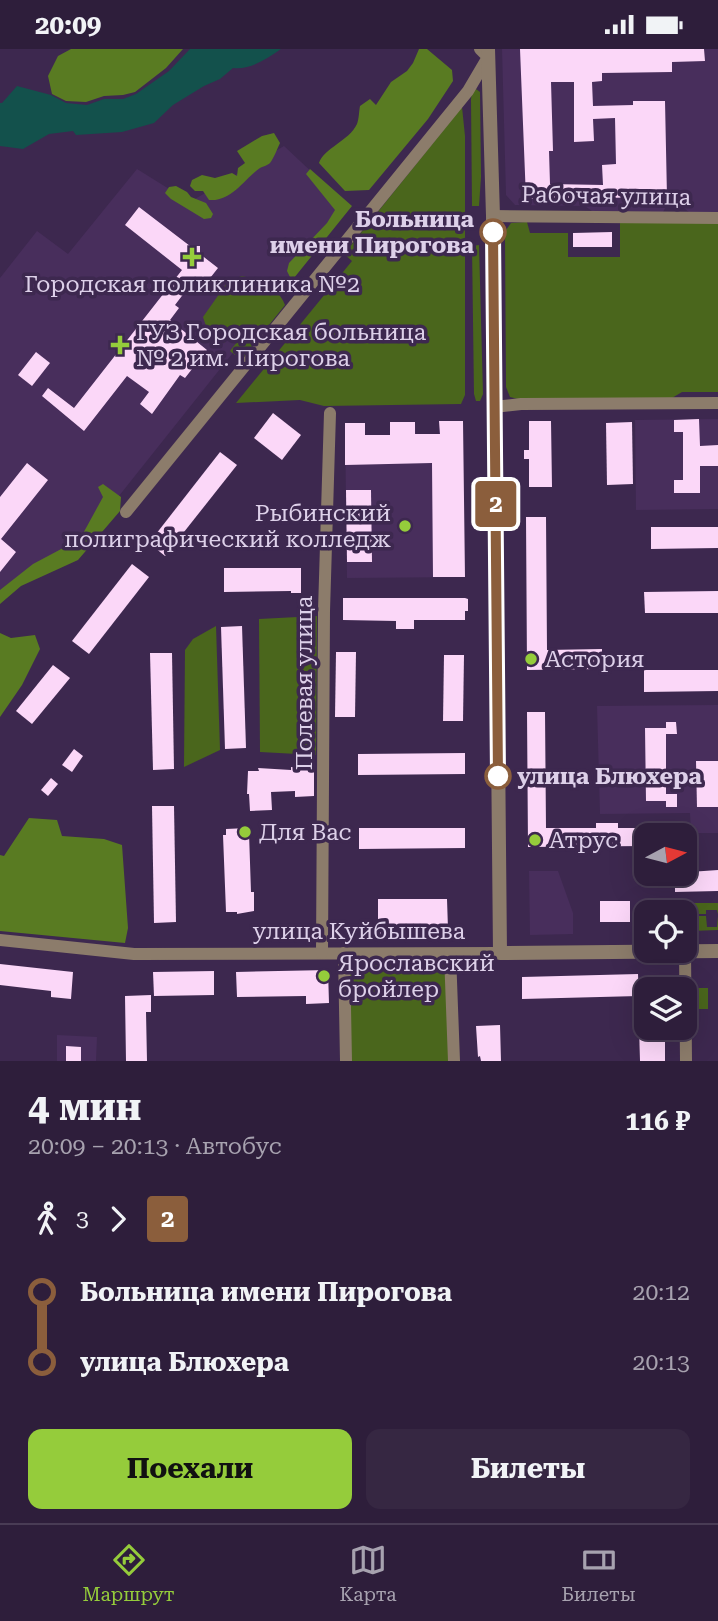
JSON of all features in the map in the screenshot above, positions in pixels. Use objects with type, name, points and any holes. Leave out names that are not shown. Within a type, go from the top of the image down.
[{"type":"street","points":[[485,52],[493,216],[500,953]]},
{"type":"street","points":[[126,512],[468,91],[485,52]]},
{"type":"street","name":"Рабочая улица","points":[[493,216],[718,218]]},
{"type":"street","points":[[494,407],[521,404],[718,403]]},
{"type":"street","name":"Полевая улица","points":[[321,953],[324,611],[330,413]]},
{"type":"street","name":"улица Куйбышева","points":[[0,940],[115,953],[634,952]]},
{"type":"street","name":"улица Куйбышева","points":[[697,951],[718,951]]},
{"type":"street","points":[[344,953],[346,1061]]},
{"type":"street","points":[[450,954],[454,1061]]},
{"type":"street","points":[[685,963],[686,1061]]},
{"type":"shaded area","points":[[190,49],[281,49],[252,66],[233,68],[220,79],[173,105],[154,123],[122,132],[76,135],[73,131],[49,134],[23,149],[0,146],[0,103],[17,86],[51,95],[66,103],[87,105],[104,99],[123,99],[136,94],[169,71]]},
{"type":"shaded area","points":[[502,49],[718,49],[718,212],[690,213],[680,205],[667,205],[663,212],[592,211],[585,206],[515,205],[506,195]]},
{"type":"shaded area","name":"ГУЗ Городская больница № 2 им. Пирогова","points":[[284,146],[349,207],[68,560],[0,595],[0,278],[37,231],[68,254],[137,169],[190,202]]},
{"type":"shaded area","points":[[718,419],[718,509],[636,510],[635,420]]},
{"type":"shaded area","name":"Рыбинский полиграфический колледж","points":[[439,421],[465,577],[347,578],[345,423],[365,423],[365,435],[390,435],[390,422],[415,422],[416,434],[439,434]]},
{"type":"shaded area","points":[[718,705],[718,833],[697,833],[697,823],[690,823],[690,813],[600,814],[597,706]]},
{"type":"shaded area","points":[[529,871],[558,871],[573,913],[573,934],[530,935]]},
{"type":"shaded area","points":[[57,1035],[97,1037],[96,1061],[57,1061]]},
{"type":"green space","points":[[71,49],[183,49],[166,68],[135,92],[104,96],[86,102],[66,101],[52,94],[48,76],[58,56]]},
{"type":"green space","points":[[419,49],[427,49],[452,70],[453,81],[428,119],[369,190],[345,191],[319,163],[326,153],[353,130],[358,122],[360,106],[370,99],[376,105],[391,82],[407,71]]},
{"type":"green space","points":[[476,89],[480,92],[481,177],[479,206],[472,206],[471,99]]},
{"type":"green space","points":[[462,107],[465,136],[465,395],[461,404],[324,406],[300,400],[236,403],[352,261],[344,254]]},
{"type":"green space","points":[[274,133],[280,143],[269,164],[260,168],[231,194],[217,200],[209,200],[203,191],[195,191],[190,186],[192,180],[202,175],[215,178],[232,173],[237,176],[238,168],[245,163],[237,151],[262,136]]},
{"type":"green space","points":[[310,169],[352,206],[294,278],[290,277],[287,271],[289,263],[327,223],[335,210],[306,174]]},
{"type":"green space","points":[[176,186],[191,197],[206,203],[213,214],[211,218],[204,219],[165,193],[169,187]]},
{"type":"green space","points":[[527,222],[530,233],[568,233],[568,257],[620,257],[620,222],[718,223],[718,392],[682,392],[672,398],[510,397],[506,387],[505,236],[511,223]]},
{"type":"green space","points":[[479,245],[483,394],[480,401],[476,401],[472,246]]},
{"type":"green space","points":[[242,276],[268,285],[285,305],[241,360],[230,351],[244,333],[236,328],[224,343],[207,329],[203,317],[229,280]]},
{"type":"green space","points":[[103,484],[121,497],[120,511],[78,560],[21,586],[0,604],[0,590],[33,564],[80,539],[103,497],[98,487]]},
{"type":"green space","points":[[317,616],[316,755],[260,752],[259,619]]},
{"type":"green space","points":[[216,626],[220,750],[184,767],[185,650],[193,639]]},
{"type":"green space","points":[[0,633],[11,638],[35,635],[40,649],[22,685],[0,717]]},
{"type":"green space","points":[[29,818],[57,820],[62,836],[104,839],[122,845],[128,928],[125,943],[0,931],[0,855],[4,856]]},
{"type":"green space","points":[[697,903],[718,903],[718,914],[717,910],[706,910],[706,914],[697,914]]},
{"type":"green space","points":[[697,916],[706,916],[707,927],[717,927],[718,916],[718,930],[697,931]]},
{"type":"green space","points":[[348,965],[445,965],[449,1061],[350,1061]]},
{"type":"green space","points":[[697,988],[708,988],[708,1009],[697,1009]]},
{"type":"building","points":[[520,49],[704,49],[705,61],[672,62],[672,72],[602,73],[602,81],[592,82],[593,106],[633,105],[633,101],[665,101],[667,197],[526,199]],"holes":[[[551,82],[574,82],[574,142],[594,141],[593,119],[615,118],[616,164],[602,165],[603,185],[550,184],[549,151],[553,151]]]},
{"type":"building","points":[[139,207],[190,246],[200,246],[200,254],[218,268],[203,287],[194,280],[175,305],[179,308],[170,320],[207,350],[185,378],[180,375],[152,414],[140,404],[149,392],[127,376],[84,431],[42,396],[48,388],[74,408],[182,270],[125,225]]},
{"type":"building","points":[[612,232],[612,247],[573,247],[573,233]]},
{"type":"building","points":[[36,352],[50,363],[32,386],[18,375]]},
{"type":"building","points":[[273,413],[301,435],[282,460],[254,438]]},
{"type":"building","points":[[699,419],[700,446],[718,445],[718,466],[700,466],[700,493],[674,493],[674,480],[683,480],[683,432],[674,432],[674,420]]},
{"type":"building","points":[[439,421],[463,421],[465,577],[433,577],[432,463],[345,465],[345,423],[365,423],[365,435],[390,435],[390,422],[415,422],[415,434],[440,434]]},
{"type":"building","points":[[529,421],[551,421],[552,487],[529,487],[529,459],[524,459],[524,450],[529,450]]},
{"type":"building","points":[[632,422],[633,484],[607,485],[606,423]]},
{"type":"building","points":[[220,452],[237,465],[165,556],[149,543]]},
{"type":"building","points":[[27,463],[48,480],[1,539],[16,552],[0,572],[0,497]]},
{"type":"building","points":[[346,490],[371,490],[372,562],[347,562]]},
{"type":"building","points":[[526,517],[546,517],[547,650],[602,649],[602,669],[527,670]]},
{"type":"building","points":[[651,527],[718,527],[718,548],[651,549]]},
{"type":"building","points":[[132,564],[149,577],[89,654],[72,641]]},
{"type":"building","points":[[224,568],[301,568],[301,593],[224,592]]},
{"type":"building","points":[[718,591],[718,613],[645,613],[644,592]]},
{"type":"building","points":[[343,598],[465,598],[468,599],[468,611],[465,611],[465,620],[414,620],[414,629],[396,629],[396,621],[343,620]]},
{"type":"building","points":[[242,626],[246,748],[225,749],[221,627]]},
{"type":"building","points":[[336,652],[356,652],[355,717],[335,717]]},
{"type":"building","points":[[150,653],[172,653],[174,769],[153,770]]},
{"type":"building","points":[[444,655],[464,655],[463,721],[443,721]]},
{"type":"building","points":[[53,665],[70,678],[32,724],[16,711]]},
{"type":"building","points":[[644,670],[718,670],[718,691],[644,692]]},
{"type":"building","points":[[527,712],[545,712],[546,828],[596,828],[596,823],[618,823],[618,828],[634,828],[634,846],[528,847]]},
{"type":"building","points":[[666,722],[676,722],[677,734],[666,734]]},
{"type":"building","points":[[645,728],[666,728],[666,794],[677,794],[677,807],[666,807],[666,801],[646,801]]},
{"type":"building","points":[[74,749],[83,756],[72,772],[62,765]]},
{"type":"building","points":[[465,753],[465,774],[358,775],[358,754]]},
{"type":"building","points":[[696,761],[718,761],[718,807],[697,807]]},
{"type":"building","points":[[291,767],[314,769],[314,796],[295,797],[295,791],[271,792],[272,810],[250,811],[247,794],[248,771],[259,771],[258,768],[291,770]]},
{"type":"building","points":[[51,778],[58,784],[48,796],[41,790]]},
{"type":"building","points":[[152,806],[174,806],[176,922],[154,923]]},
{"type":"building","points":[[247,828],[254,911],[237,914],[226,912],[223,835],[226,835],[226,829]]},
{"type":"building","points":[[359,828],[465,828],[465,848],[359,849]]},
{"type":"building","points":[[718,870],[718,891],[675,892],[675,886],[697,886],[697,871]]},
{"type":"building","points":[[378,899],[447,899],[448,929],[436,929],[436,934],[378,937]]},
{"type":"building","points":[[600,901],[630,901],[630,922],[600,922]]},
{"type":"building","points":[[0,964],[73,972],[71,999],[51,997],[51,991],[0,985]]},
{"type":"building","points":[[328,970],[329,1003],[306,1004],[306,996],[237,997],[236,972]]},
{"type":"building","points":[[214,971],[214,995],[154,996],[153,972]]},
{"type":"building","points":[[638,974],[638,977],[634,977],[634,996],[522,999],[522,977]]},
{"type":"building","points":[[151,995],[151,1012],[146,1012],[147,1061],[126,1061],[125,996]]},
{"type":"building","points":[[500,1025],[501,1061],[481,1061],[480,1056],[478,1057],[476,1026]]},
{"type":"building","points":[[639,1040],[665,1040],[665,1061],[640,1061]]},
{"type":"building","points":[[66,1046],[81,1047],[81,1061],[66,1061]]},
{"type":"bus line","name":"2","points":[[493,232],[498,776]]},
{"type":"place","name":"Больница имени Пирогова","points":[[493,232]]},
{"type":"place","name":"Городская поликлиника №2","points":[[192,257]]},
{"type":"place","name":"ГУЗ Городская больница № 2 им. Пирогова","points":[[120,345]]},
{"type":"place","name":"Рыбинский полиграфический колледж","points":[[405,526]]},
{"type":"place","name":"Астория","points":[[531,659]]},
{"type":"place","name":"улица Блюхера","points":[[498,776]]},
{"type":"place","name":"Для Вас","points":[[245,832]]},
{"type":"place","name":"Атрус","points":[[535,840]]},
{"type":"place","name":"Ярославский бройлер","points":[[324,976]]}]
